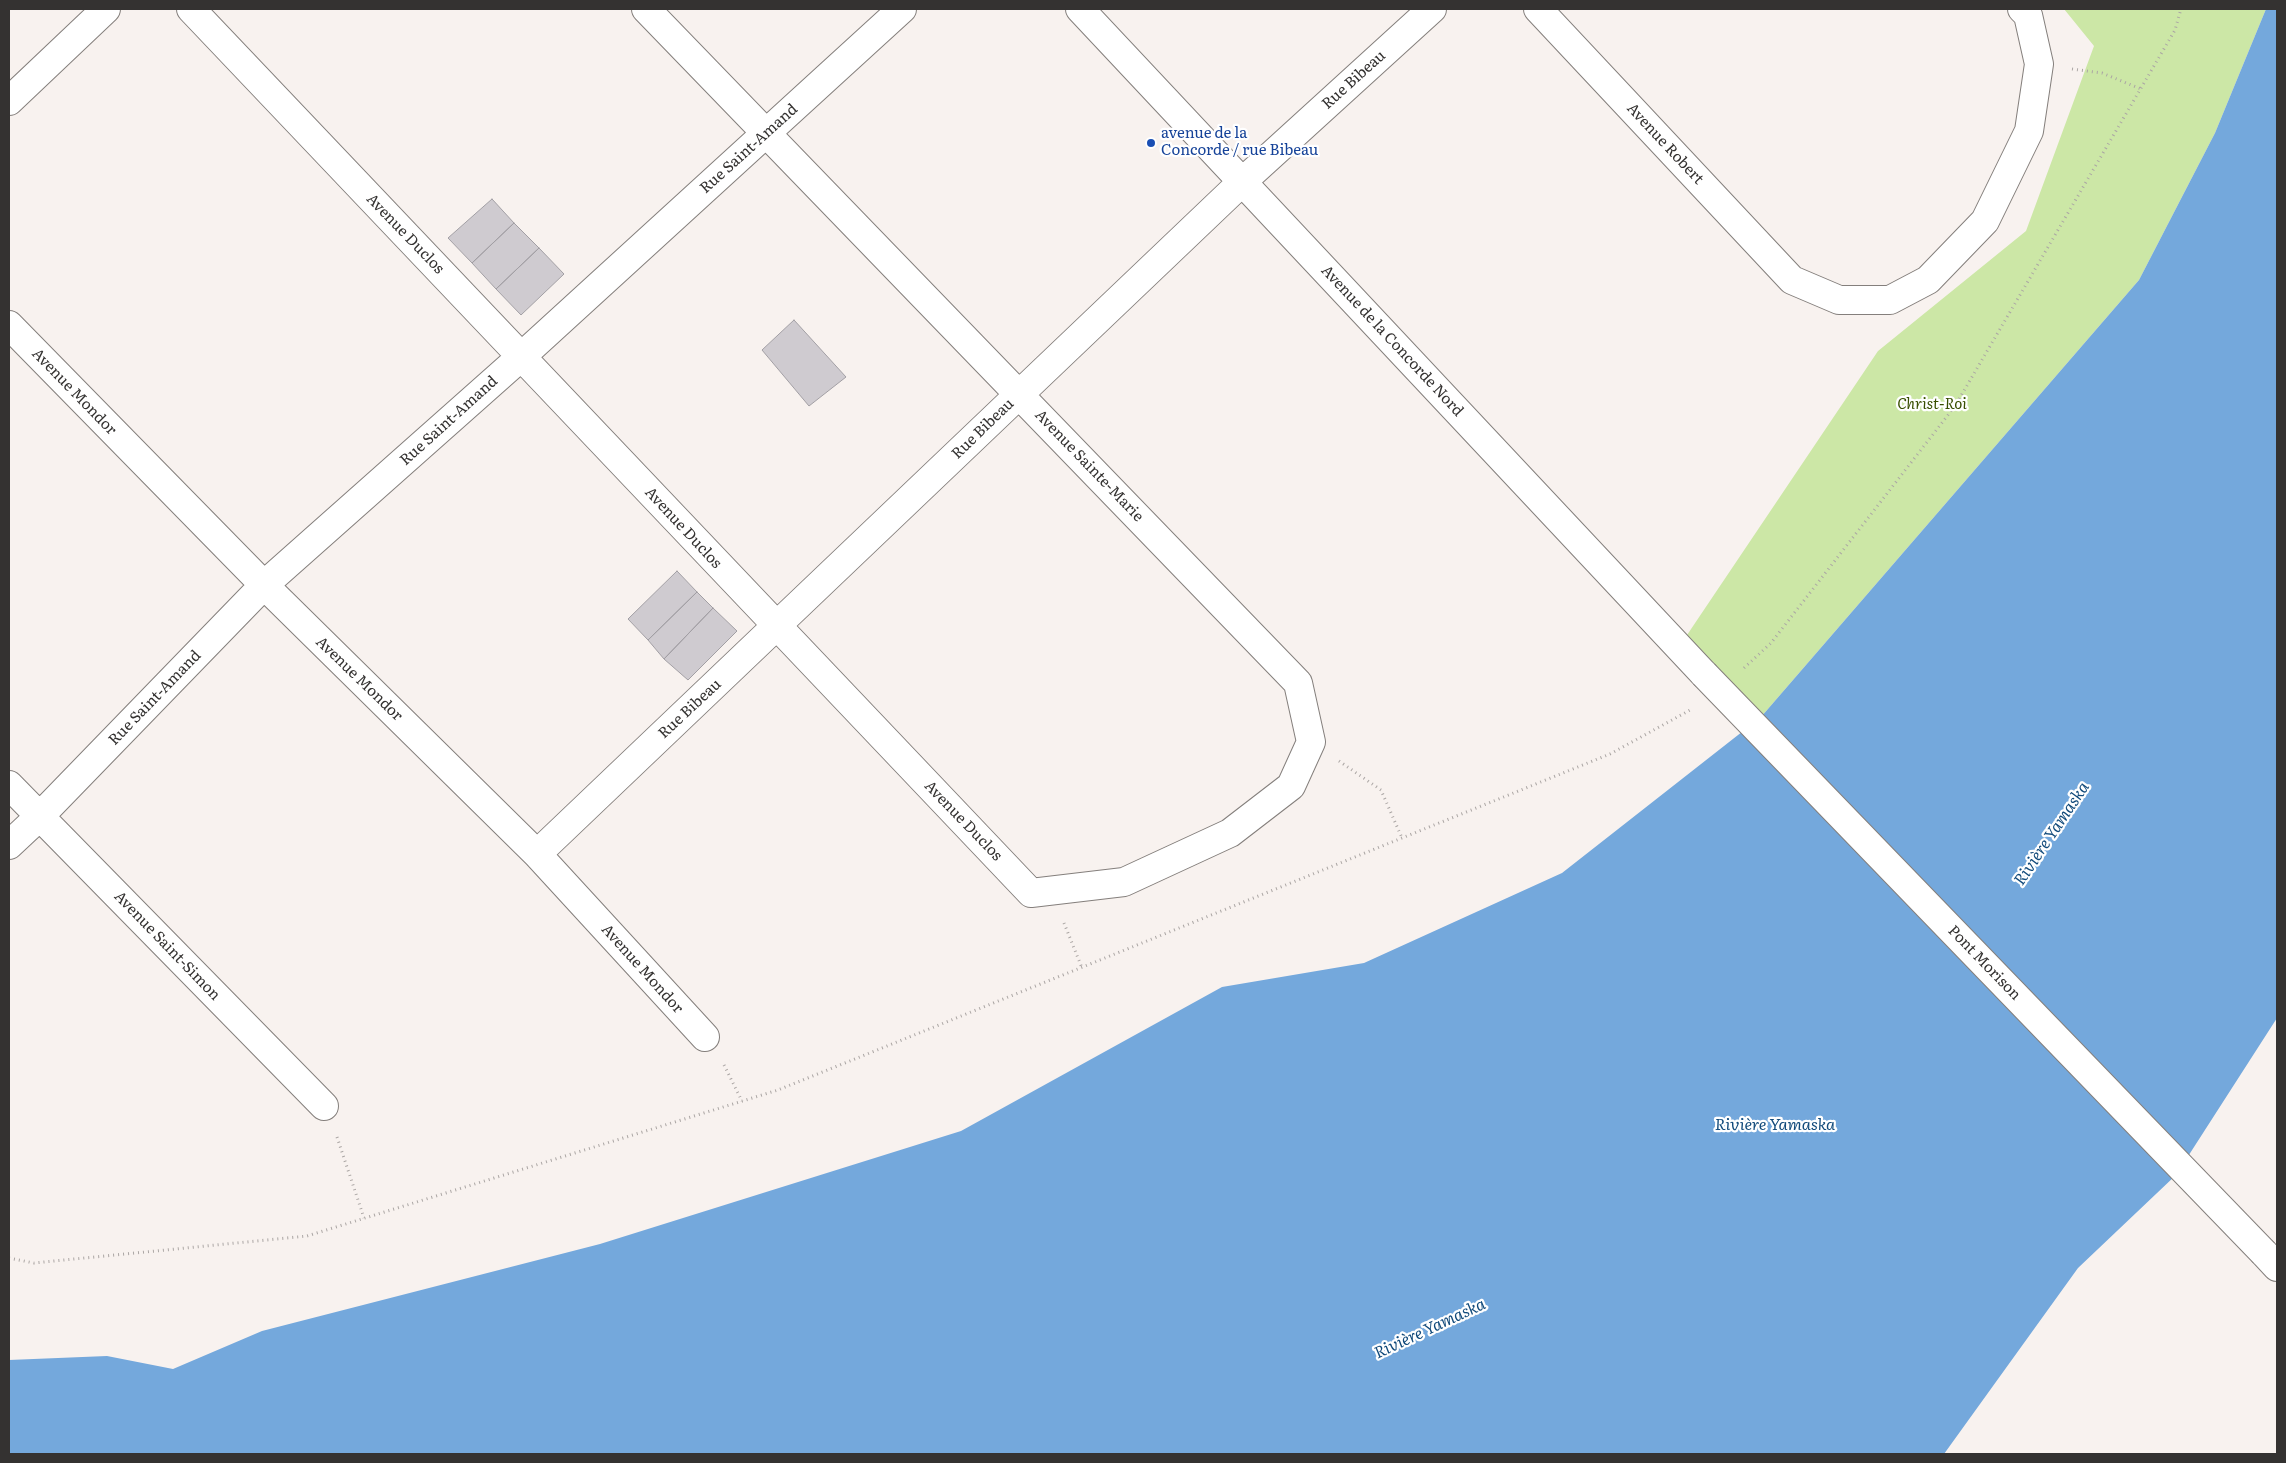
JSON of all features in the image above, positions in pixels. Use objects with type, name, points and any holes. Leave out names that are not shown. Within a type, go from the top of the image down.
[{"type":"street","points":[[9,102],[106,9]]},
{"type":"street","name":"Avenue Duclos","points":[[192,9],[1031,893],[1124,882],[1230,833],[1291,786],[1311,742]]},
{"type":"street","name":"Avenue Sainte-Marie","points":[[646,9],[1298,683],[1311,742]]},
{"type":"street","name":"Rue Saint-Amand","points":[[9,845],[40,816],[264,586],[522,356],[902,9]]},
{"type":"street","name":"Avenue de la Concorde Nord","points":[[1080,9],[1704,674]]},
{"type":"street","name":"Rue Bibeau","points":[[537,854],[1242,182],[1432,9]]},
{"type":"street","name":"Avenue Robert","points":[[1538,9],[1792,280],[1839,300],[1890,300],[1928,280],[1985,221],[2029,131],[2039,64],[2028,15],[2022,9]]},
{"type":"street","name":"Avenue Mondor","points":[[9,325],[264,586],[537,854],[705,1037]]},
{"type":"street","name":"Pont Morison","points":[[1704,674],[2270,1260]]},
{"type":"street","name":"Avenue Saint-Simon","points":[[9,786],[324,1106]]},
{"type":"path","points":[[2102,73],[2141,89]]},
{"type":"path","points":[[1311,742],[1381,790],[1402,838]]},
{"type":"path","points":[[1064,924],[1082,968]]},
{"type":"path","points":[[726,1068],[742,1101]]},
{"type":"path","points":[[342,1152],[364,1218]]},
{"type":"green space","name":"Christ-Roi","points":[[2064,9],[2266,9],[2215,133],[2139,280],[1761,717],[1685,638],[1878,351],[2026,231],[2094,46]]},
{"type":"water","name":"Rivière Yamaska","points":[[2266,9],[2277,9],[2277,1018],[2176,1175],[2078,1268],[1944,1454],[9,1454],[9,1360],[107,1356],[173,1369],[262,1331],[600,1244],[961,1131],[1222,987],[1364,963],[1562,873],[1761,717],[2139,280],[2215,133]]},
{"type":"building","points":[[492,199],[514,223],[472,263],[448,238]]},
{"type":"building","points":[[514,223],[539,248],[496,289],[472,263]]},
{"type":"building","points":[[539,248],[564,274],[521,315],[496,289]]},
{"type":"building","points":[[794,320],[846,377],[809,406],[762,350]]},
{"type":"building","points":[[677,571],[697,592],[648,640],[628,619]]},
{"type":"building","points":[[697,592],[713,608],[664,659],[648,640]]},
{"type":"building","points":[[713,608],[737,631],[688,680],[664,659]]},
{"type":"place","name":"avenue de la Concorde / rue Bibeau","points":[[1151,143]]}]
